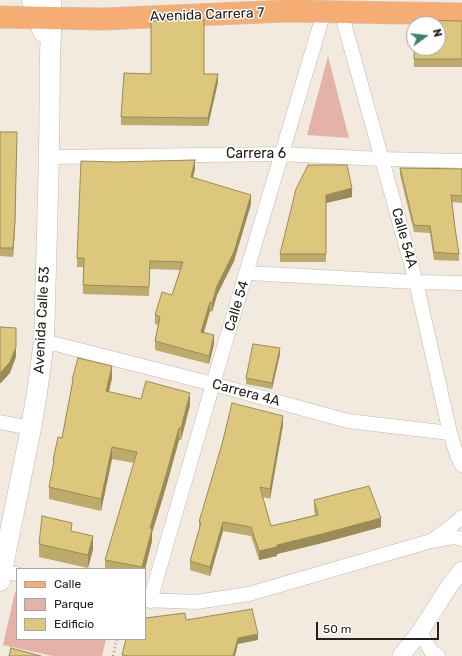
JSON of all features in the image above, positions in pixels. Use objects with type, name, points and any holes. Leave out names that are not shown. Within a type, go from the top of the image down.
[{"type":"main road","name":"Avenida Carrera 7","points":[[0,17],[43,9],[103,19],[287,11],[462,14]]},
{"type":"main road","name":"Avenida Calle 53","points":[[6,575],[37,392],[44,341],[50,55],[43,9]]},
{"type":"street","name":"Calle 54","points":[[148,600],[321,24],[332,12]]},
{"type":"street","name":"Calle 54A","points":[[332,12],[382,158],[416,282],[450,433],[462,466]]},
{"type":"street","name":"Carrera 6","points":[[49,157],[281,154],[462,161]]},
{"type":"street","points":[[247,273],[462,283]]},
{"type":"street","name":"Carrera 4A","points":[[44,341],[213,384],[348,421],[450,433]]},
{"type":"street","points":[[0,422],[31,428]]},
{"type":"street","points":[[431,541],[462,517]]},
{"type":"street","points":[[148,600],[196,602],[249,594],[431,541],[453,537],[462,539]]},
{"type":"street","points":[[401,656],[420,632],[450,585],[462,570]]},
{"type":"street","points":[[420,632],[432,651],[438,656]]},
{"type":"path","points":[[114,656],[117,640]]},
{"type":"green space","points":[[328,56],[349,138],[307,135]]},
{"type":"green space","points":[[15,592],[16,640],[106,640],[102,656],[53,656],[3,645]]},
{"type":"building","points":[[204,20],[204,74],[218,74],[208,118],[121,117],[124,73],[151,74],[151,21]]},
{"type":"building","points":[[446,21],[462,21],[462,59],[414,59],[414,56],[446,56]]},
{"type":"building","points":[[0,132],[17,132],[13,248],[0,248]]},
{"type":"building","points":[[195,160],[191,177],[251,195],[234,252],[217,286],[212,303],[210,302],[201,332],[214,335],[209,356],[155,341],[160,317],[155,315],[162,292],[172,295],[183,262],[150,261],[149,287],[83,285],[84,258],[77,258],[81,161],[115,162]]},
{"type":"building","points":[[308,165],[347,165],[352,188],[326,195],[326,254],[280,254],[296,189]]},
{"type":"building","points":[[400,168],[462,169],[462,196],[451,195],[459,254],[434,252],[430,226],[414,225]]},
{"type":"building","points":[[0,327],[16,328],[16,347],[10,362],[0,373]]},
{"type":"building","points":[[253,344],[280,348],[272,383],[246,378]]},
{"type":"building","points":[[78,358],[112,366],[106,391],[141,399],[146,381],[190,393],[181,428],[179,428],[150,528],[152,529],[142,567],[105,560],[137,452],[112,447],[101,499],[49,487],[58,437],[62,438],[72,380]]},
{"type":"building","points":[[232,403],[283,416],[270,489],[260,487],[271,526],[318,515],[314,500],[369,486],[381,518],[259,551],[251,527],[223,522],[210,567],[190,561],[201,523],[199,522],[222,444]]},
{"type":"building","points":[[42,516],[72,523],[71,531],[93,536],[88,555],[39,544]]},
{"type":"building","points":[[252,609],[258,634],[238,638],[233,656],[122,655],[126,640],[146,640],[146,618],[185,613],[186,620]]},
{"type":"building","points":[[11,648],[41,656],[9,656]]}]
